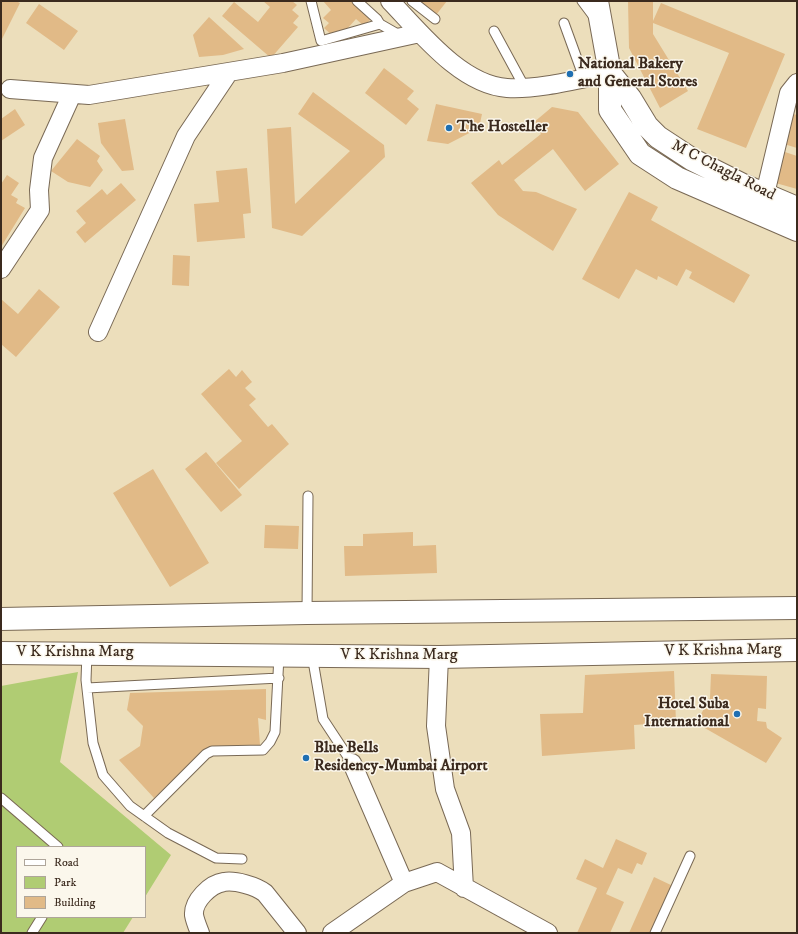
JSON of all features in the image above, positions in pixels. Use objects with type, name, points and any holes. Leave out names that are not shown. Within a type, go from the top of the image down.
[{"type":"main road","name":"M C Chagla Road","points":[[597,1],[610,74],[630,98],[647,126],[658,137],[740,194],[765,194],[790,216]]},
{"type":"main road","points":[[740,194],[790,216]]},
{"type":"main road","points":[[1,619],[307,613],[797,608]]},
{"type":"main road","name":"V K Krishna Marg","points":[[1,653],[439,657],[797,650]]},
{"type":"street","points":[[390,1],[420,33],[459,70],[482,83],[506,88],[524,88],[610,74]]},
{"type":"street","points":[[10,89],[89,95],[283,63],[420,33]]},
{"type":"street","points":[[98,332],[186,136],[229,72]]},
{"type":"street","points":[[765,194],[790,93],[797,84]]},
{"type":"street","points":[[1,269],[40,210],[39,190],[43,158],[72,94]]},
{"type":"street","points":[[439,657],[436,726],[445,789],[461,833],[464,888]]},
{"type":"street","points":[[352,763],[404,884]]},
{"type":"street","points":[[332,933],[404,884],[436,872],[548,933]]},
{"type":"street","points":[[200,933],[194,915],[200,897],[212,886],[226,881],[255,886],[260,889],[265,893],[296,933]]},
{"type":"lane","points":[[311,1],[321,41],[380,24]]},
{"type":"lane","points":[[357,1],[377,19],[380,24],[401,36]]},
{"type":"lane","points":[[412,1],[435,19]]},
{"type":"lane","points":[[582,1],[602,28]]},
{"type":"lane","points":[[564,24],[584,78]]},
{"type":"lane","points":[[494,31],[524,88]]},
{"type":"lane","points":[[307,613],[308,496]]},
{"type":"lane","points":[[87,653],[87,688],[93,743],[103,775],[130,806],[168,833],[216,858],[242,859]]},
{"type":"lane","points":[[312,655],[324,719],[352,763]]},
{"type":"lane","points":[[144,816],[206,754],[212,751],[263,750],[270,742],[275,732],[279,656]]},
{"type":"lane","points":[[87,688],[278,678]]},
{"type":"lane","points":[[1,798],[57,846]]},
{"type":"lane","points":[[656,933],[690,856]]},
{"type":"lane","points":[[32,933],[41,918]]},
{"type":"green space","points":[[78,672],[60,762],[171,855],[146,895],[146,846],[16,846],[16,918],[132,918],[123,933],[1,933],[1,686]]},
{"type":"building","points":[[1,1],[16,1],[20,3],[1,41]]},
{"type":"building","points":[[263,1],[292,1],[297,5],[292,10],[299,16],[293,23],[298,27],[271,58],[222,16],[234,2],[258,22],[270,7]]},
{"type":"building","points":[[323,1],[352,1],[371,19],[364,26],[356,19],[337,40],[324,28],[329,23],[323,18],[331,10]]},
{"type":"building","points":[[419,1],[447,1],[436,15]]},
{"type":"building","points":[[628,1],[653,1],[653,21],[661,3],[785,54],[746,148],[697,129],[729,53],[653,23],[653,34],[688,91],[660,108],[629,48]]},
{"type":"building","points":[[39,4],[78,31],[64,50],[26,23]]},
{"type":"building","points":[[209,17],[244,49],[223,55],[199,57],[193,35]]},
{"type":"building","points":[[384,68],[414,91],[407,99],[419,109],[406,125],[365,93]]},
{"type":"building","points":[[313,92],[384,145],[385,157],[302,236],[272,228],[267,129],[291,127],[295,204],[350,151],[298,114]]},
{"type":"building","points":[[436,104],[482,114],[479,128],[448,144],[427,141]]},
{"type":"building","points":[[552,107],[578,112],[619,164],[585,191],[553,149],[514,180],[523,191],[536,192],[577,209],[553,251],[498,215],[471,183],[499,160],[502,165],[541,134],[533,123]]},
{"type":"building","points":[[15,109],[25,125],[1,141],[1,119]]},
{"type":"building","points":[[793,114],[797,115],[797,148],[784,144]]},
{"type":"building","points":[[125,119],[134,170],[122,171],[101,143],[98,123]]},
{"type":"building","points":[[77,139],[100,156],[97,161],[103,170],[90,187],[68,182],[51,171]]},
{"type":"building","points":[[782,151],[797,156],[797,189],[772,182]]},
{"type":"building","points":[[247,168],[251,213],[243,214],[245,238],[197,242],[194,204],[219,202],[216,171]]},
{"type":"building","points":[[7,175],[19,183],[11,195],[18,199],[16,203],[25,208],[1,247],[1,184]]},
{"type":"building","points":[[121,183],[136,200],[85,243],[76,232],[86,223],[76,211],[102,189],[107,195]]},
{"type":"building","points":[[629,192],[658,207],[651,220],[750,275],[734,303],[689,278],[692,272],[686,269],[677,286],[658,276],[657,280],[636,269],[619,299],[582,279]]},
{"type":"building","points":[[173,255],[190,256],[189,286],[172,285]]},
{"type":"building","points":[[39,289],[60,307],[16,357],[1,344],[1,299],[18,314]]},
{"type":"building","points":[[229,369],[236,377],[242,370],[252,382],[245,388],[256,399],[249,405],[268,427],[272,424],[289,444],[239,489],[216,463],[242,441],[201,394]]},
{"type":"building","points":[[206,452],[242,495],[221,512],[185,469]]},
{"type":"building","points":[[153,469],[209,563],[170,587],[113,493]]},
{"type":"building","points":[[265,525],[299,526],[298,549],[264,548]]},
{"type":"building","points":[[413,532],[413,546],[436,545],[437,573],[345,576],[344,546],[363,546],[363,534]]},
{"type":"building","points":[[674,671],[676,722],[634,725],[635,749],[542,756],[540,714],[583,713],[585,675]]},
{"type":"building","points":[[711,674],[767,676],[766,709],[758,708],[757,721],[766,722],[767,728],[782,738],[766,763],[696,723],[710,698]]},
{"type":"building","points":[[266,689],[266,720],[258,718],[260,745],[208,747],[154,798],[119,760],[140,746],[143,726],[127,710],[130,693]]},
{"type":"building","points":[[616,839],[647,853],[642,865],[637,863],[632,874],[618,868],[606,894],[624,902],[610,933],[577,933],[597,888],[576,879],[585,859],[603,868]]},
{"type":"building","points":[[654,877],[673,886],[652,933],[629,933]]},
{"type":"place","name":"National Bakery and General Stores","points":[[570,74]]},
{"type":"place","name":"The Hosteller","points":[[449,128]]},
{"type":"place","name":"Hotel Suba International","points":[[737,714]]},
{"type":"place","name":"Blue Bells Residency-Mumbai Airport","points":[[306,758]]}]
